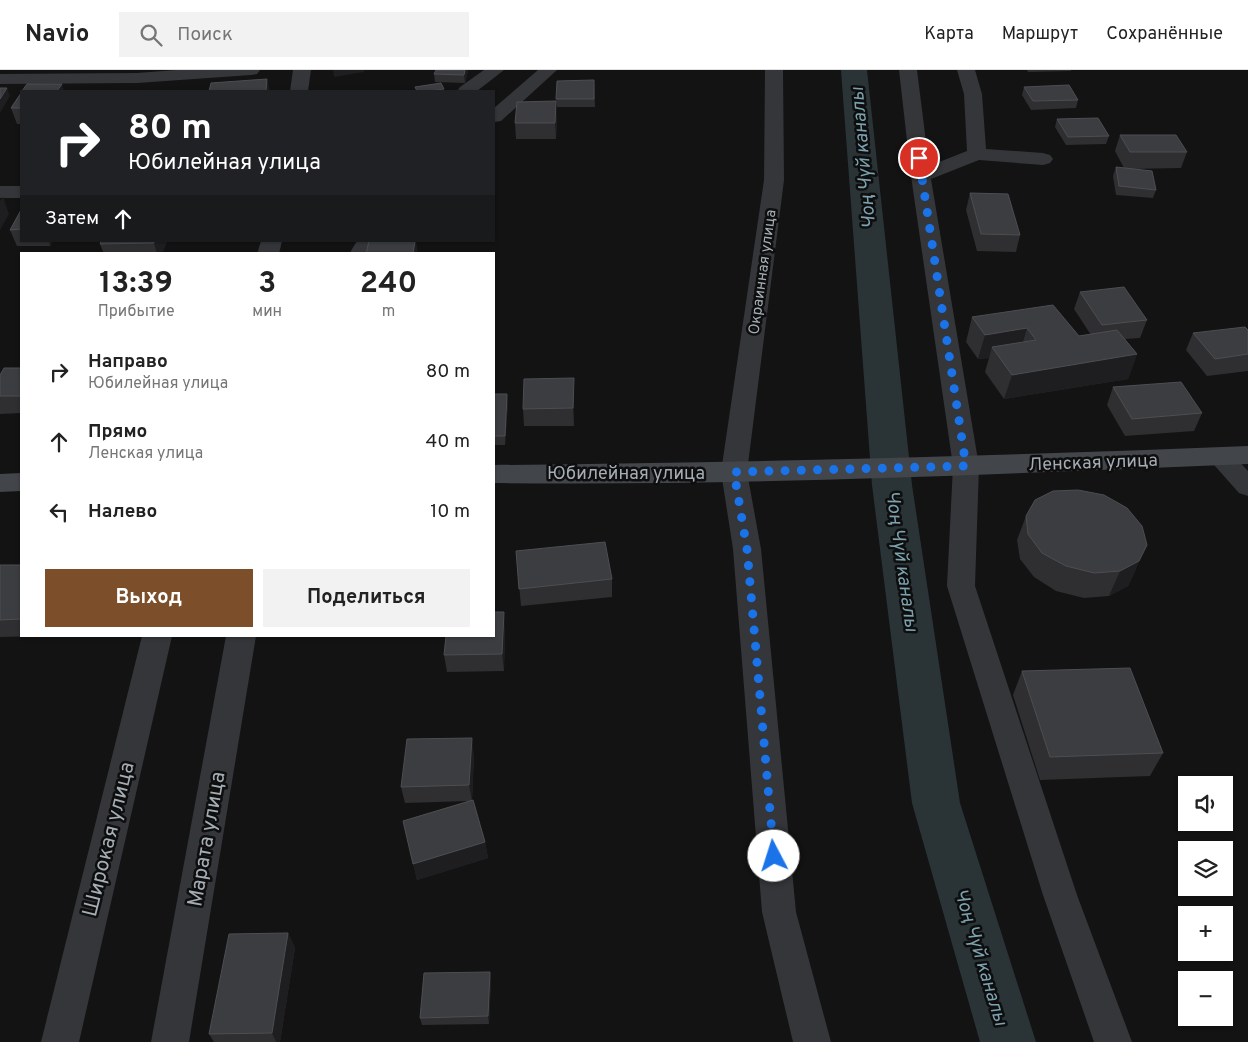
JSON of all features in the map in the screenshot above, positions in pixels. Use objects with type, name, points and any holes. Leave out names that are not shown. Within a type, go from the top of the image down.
[{"type":"main road","name":"Ленская улица","points":[[952,467],[1248,455]]},
{"type":"main road","name":"Юбилейная улица","points":[[495,474],[744,472],[952,467]]},
{"type":"main road","points":[[0,483],[20,482]]},
{"type":"street","points":[[0,79],[137,78],[251,70]]},
{"type":"street","points":[[300,90],[302,70]]},
{"type":"street","points":[[467,90],[494,70]]},
{"type":"street","points":[[495,116],[548,70]]},
{"type":"street","name":"Окраинная улица","points":[[774,70],[774,180],[744,472],[747,549],[779,912],[812,1042]]},
{"type":"street","points":[[908,70],[952,467],[961,586],[1060,895],[1112,1042]]},
{"type":"street","points":[[966,70],[973,94],[977,154]]},
{"type":"street","points":[[921,176],[977,154],[1043,159]]},
{"type":"street","points":[[0,192],[20,192]]},
{"type":"street","points":[[1220,457],[1248,487]]},
{"type":"street","name":"Широкая улица","points":[[60,1042],[157,637]]},
{"type":"street","name":"Марата улица","points":[[170,1042],[241,637]]},
{"type":"building","points":[[436,70],[465,70],[464,75],[434,74]]},
{"type":"building","points":[[267,79],[266,90],[209,90],[211,83]]},
{"type":"building","points":[[594,80],[594,99],[556,99],[557,81]]},
{"type":"building","points":[[441,83],[444,89],[416,90],[415,87]]},
{"type":"building","points":[[27,84],[62,84],[58,90],[23,90]]},
{"type":"building","points":[[1069,85],[1078,100],[1033,101],[1024,87]]},
{"type":"building","points":[[0,88],[7,88],[0,99]]},
{"type":"building","points":[[20,94],[20,108],[11,108]]},
{"type":"building","points":[[556,101],[555,123],[515,123],[517,102]]},
{"type":"building","points":[[1098,118],[1109,136],[1068,137],[1057,119]]},
{"type":"building","points":[[1120,135],[1176,135],[1187,152],[1130,152]]},
{"type":"building","points":[[1116,167],[1152,171],[1156,190],[1119,186]]},
{"type":"building","points":[[970,193],[1008,194],[1020,235],[981,234]]},
{"type":"building","points":[[20,212],[20,229],[10,230]]},
{"type":"building","points":[[101,242],[154,242],[154,243],[100,244]]},
{"type":"building","points":[[369,242],[415,242],[413,252],[366,252]]},
{"type":"building","points":[[1124,287],[1147,320],[1102,325],[1080,292]]},
{"type":"building","points":[[1053,305],[1079,336],[1117,330],[1137,354],[1012,375],[992,347],[1036,340],[1027,328],[985,335],[972,317]]},
{"type":"building","points":[[1245,327],[1248,330],[1248,354],[1215,359],[1193,333]]},
{"type":"building","points":[[4,368],[20,368],[20,396],[0,396],[0,375]]},
{"type":"building","points":[[574,378],[573,408],[523,409],[524,379]]},
{"type":"building","points":[[1181,382],[1202,413],[1132,419],[1113,387]]},
{"type":"building","points":[[495,394],[507,394],[505,436],[495,436]]},
{"type":"building","points":[[1078,490],[1104,495],[1127,508],[1142,526],[1147,545],[1139,561],[1120,571],[1094,573],[1066,566],[1042,553],[1028,534],[1026,516],[1035,500],[1053,491]]},
{"type":"building","points":[[605,542],[612,579],[519,589],[516,551]]},
{"type":"building","points":[[0,565],[20,565],[20,619],[0,620]]},
{"type":"building","points":[[495,612],[504,612],[502,654],[444,655],[446,637],[495,637]]},
{"type":"building","points":[[1130,668],[1163,753],[1050,757],[1022,671]]},
{"type":"building","points":[[472,738],[469,785],[401,787],[407,739]]},
{"type":"building","points":[[473,800],[485,842],[413,864],[403,821]]},
{"type":"building","points":[[288,933],[272,1033],[209,1034],[229,934]]},
{"type":"building","points":[[490,972],[488,1016],[420,1018],[424,973]]},
{"type":"waterway","name":"Чоң Чүй каналы","points":[[854,70],[892,485],[936,803],[1008,1042]]},
{"type":"route","points":[[774,856],[747,549],[734,472],[966,466],[919,158]]}]
